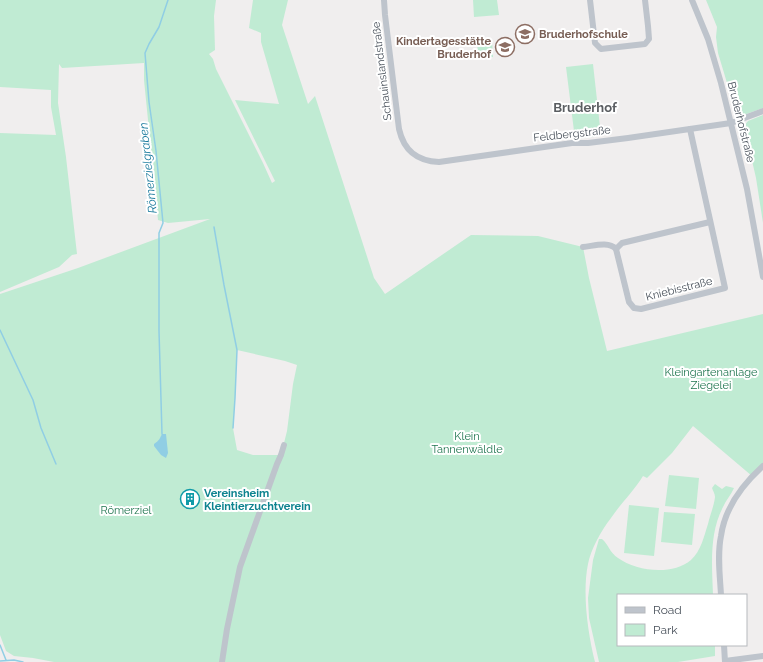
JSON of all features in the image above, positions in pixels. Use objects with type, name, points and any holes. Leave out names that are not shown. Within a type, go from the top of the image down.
[{"type":"street","name":"Schauinslandstraße","points":[[384,0],[399,129],[405,145],[410,152],[417,156]]},
{"type":"street","points":[[590,0],[595,43],[601,49],[645,44],[649,39],[645,0]]},
{"type":"street","name":"Bruderhofstraße","points":[[692,0],[708,39],[721,82],[747,189],[763,277]]},
{"type":"street","name":"Feldbergstraße","points":[[417,156],[423,159],[439,162],[572,143],[588,143],[622,139],[731,123],[763,111]]},
{"type":"street","name":"Kniebisstraße","points":[[616,249],[629,302],[634,308],[641,309],[725,288],[690,129]]},
{"type":"street","points":[[583,247],[607,244],[616,249],[622,243],[710,222]]},
{"type":"street","points":[[222,662],[227,629],[240,567],[284,445]]},
{"type":"street","points":[[721,594],[720,537],[724,521],[729,508],[740,490],[763,466]]},
{"type":"street","points":[[724,646],[725,661],[763,656]]},
{"type":"green space","points":[[0,0],[216,0],[214,16],[215,50],[209,54],[213,59],[216,69],[272,183],[275,181],[235,100],[279,104],[261,42],[261,33],[249,28],[253,0],[288,0],[282,25],[308,104],[315,96],[374,278],[385,294],[471,235],[538,236],[583,247],[607,351],[763,314],[763,466],[752,476],[693,426],[672,453],[647,478],[643,476],[604,529],[589,558],[586,575],[586,600],[588,626],[595,662],[54,662],[14,656],[6,651],[0,635],[0,294],[78,268],[210,219],[168,223],[158,220],[144,80],[144,63],[62,68],[59,64],[58,103],[77,254],[72,255],[59,267],[0,292],[0,133],[56,135],[51,107],[51,90],[0,87]],"holes":[[[237,350],[297,365],[287,431],[281,455],[253,455],[237,450],[233,428]]]},
{"type":"green space","points":[[473,0],[497,0],[499,15],[474,17]]},
{"type":"green space","points":[[706,0],[763,0],[763,108],[737,116],[718,53],[716,37],[717,27]]},
{"type":"green space","points":[[492,40],[493,57],[478,58],[477,41]]},
{"type":"green space","points":[[593,64],[601,136],[575,139],[566,67]]},
{"type":"green space","points":[[763,115],[763,223],[756,178],[744,126],[748,121]]},
{"type":"green space","points":[[669,475],[699,478],[696,509],[665,506]]},
{"type":"green space","points":[[715,484],[722,489],[726,486],[734,488],[723,507],[715,528],[712,550],[713,594],[617,594],[617,646],[715,646],[715,656],[678,662],[599,662],[589,618],[588,598],[593,560],[599,539],[604,541],[618,558],[634,566],[644,569],[664,570],[683,565],[691,560],[702,543],[714,504],[715,496],[712,488]]},
{"type":"green space","points":[[629,505],[659,508],[654,556],[624,553]]},
{"type":"green space","points":[[664,512],[695,514],[692,545],[661,542]]},
{"type":"water","points":[[162,434],[166,434],[168,453],[166,458],[161,455],[154,446]]},
{"type":"waterway","name":"Römerzielgraben","points":[[162,434],[159,331],[159,233],[163,223],[145,53],[159,27],[168,0]]},
{"type":"waterway","points":[[214,227],[237,350],[233,428]]},
{"type":"waterway","points":[[0,330],[33,400],[41,428],[56,464]]},
{"type":"waterway","points":[[0,645],[6,660]]},
{"type":"waterway","points":[[0,661],[14,660],[23,662]]},
{"type":"place","name":"Bruderhofschule","points":[[525,34]]},
{"type":"place","name":"Kindertagesstätte Bruderhof","points":[[505,47]]},
{"type":"place","name":"Vereinsheim Kleintierzuchtverein","points":[[190,499]]},
{"type":"district","name":"Bruderhof","points":[[585,107]]},
{"type":"park label","name":"Kleingartenanlage Ziegelei","points":[[711,378]]},
{"type":"park label","name":"Klein Tannenwäldle","points":[[467,442]]},
{"type":"park label","name":"Römerziel","points":[[126,510]]}]
